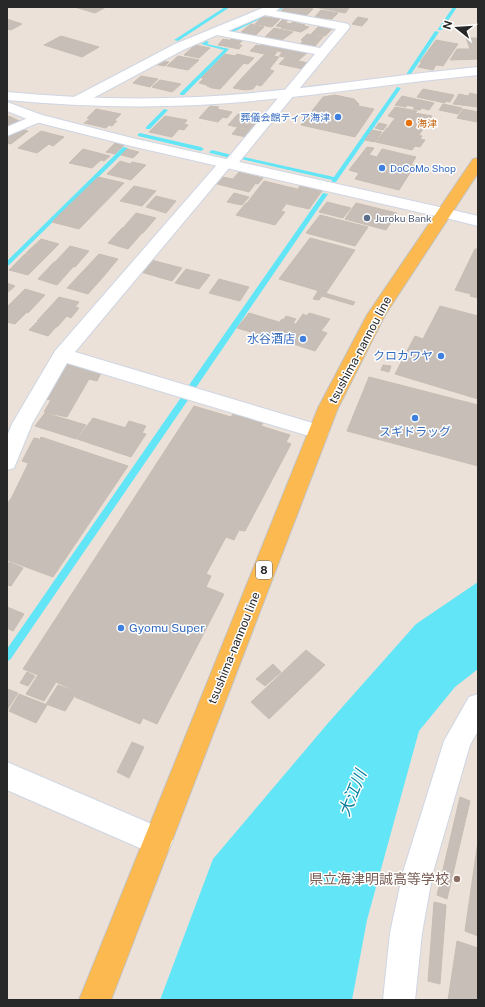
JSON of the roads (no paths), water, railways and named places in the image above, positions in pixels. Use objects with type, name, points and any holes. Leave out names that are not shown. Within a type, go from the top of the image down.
[{"type":"main road","name":"tsushima-nannou line","points":[[95,1000],[328,408],[376,315],[478,162]]},
{"type":"street","points":[[7,462],[15,421],[62,355],[290,92],[344,27],[270,9],[179,47],[77,101]]},
{"type":"street","points":[[217,31],[225,34],[323,52]]},
{"type":"street","points":[[7,96],[77,101],[137,103],[199,101],[477,72]]},
{"type":"street","points":[[7,106],[37,118],[131,142],[478,221]]},
{"type":"street","points":[[7,132],[37,118]]},
{"type":"street","points":[[62,355],[319,432]]},
{"type":"street","points":[[399,1000],[406,933],[418,872],[458,741],[478,706]]},
{"type":"street","points":[[7,776],[158,841]]},
{"type":"water","name":"大江川","points":[[478,582],[478,669],[455,687],[419,731],[367,920],[352,1000],[160,1000],[213,859],[329,722],[416,624]]},
{"type":"waterway","points":[[176,40],[228,7]]},
{"type":"waterway","points":[[275,11],[283,7]]},
{"type":"waterway","points":[[440,29],[455,7]]},
{"type":"waterway","points":[[231,31],[264,16]]},
{"type":"waterway","points":[[409,73],[437,32]]},
{"type":"waterway","points":[[182,94],[227,49],[203,44],[207,42]]},
{"type":"waterway","points":[[334,181],[399,88]]},
{"type":"waterway","points":[[148,128],[166,110]]},
{"type":"waterway","points":[[140,135],[201,149]]},
{"type":"waterway","points":[[7,264],[125,148]]},
{"type":"waterway","points":[[212,152],[230,156]]},
{"type":"waterway","points":[[244,159],[335,179]]},
{"type":"waterway","points":[[192,387],[325,194]]},
{"type":"waterway","points":[[7,657],[185,398]]},
{"type":"place","name":"葬儀会館ティア海津","points":[[338,117]]},
{"type":"place","name":"海津","points":[[409,123]]},
{"type":"place","name":"DoCoMo Shop","points":[[382,168]]},
{"type":"place","name":"Juroku Bank","points":[[367,218]]},
{"type":"place","name":"水谷酒店","points":[[303,339]]},
{"type":"place","name":"クロカワヤ","points":[[441,356]]},
{"type":"place","name":"スギドラッグ","points":[[415,418]]},
{"type":"place","name":"Gyomu Super","points":[[121,628]]},
{"type":"place","name":"県立海津明誠高等学校","points":[[457,879]]}]
